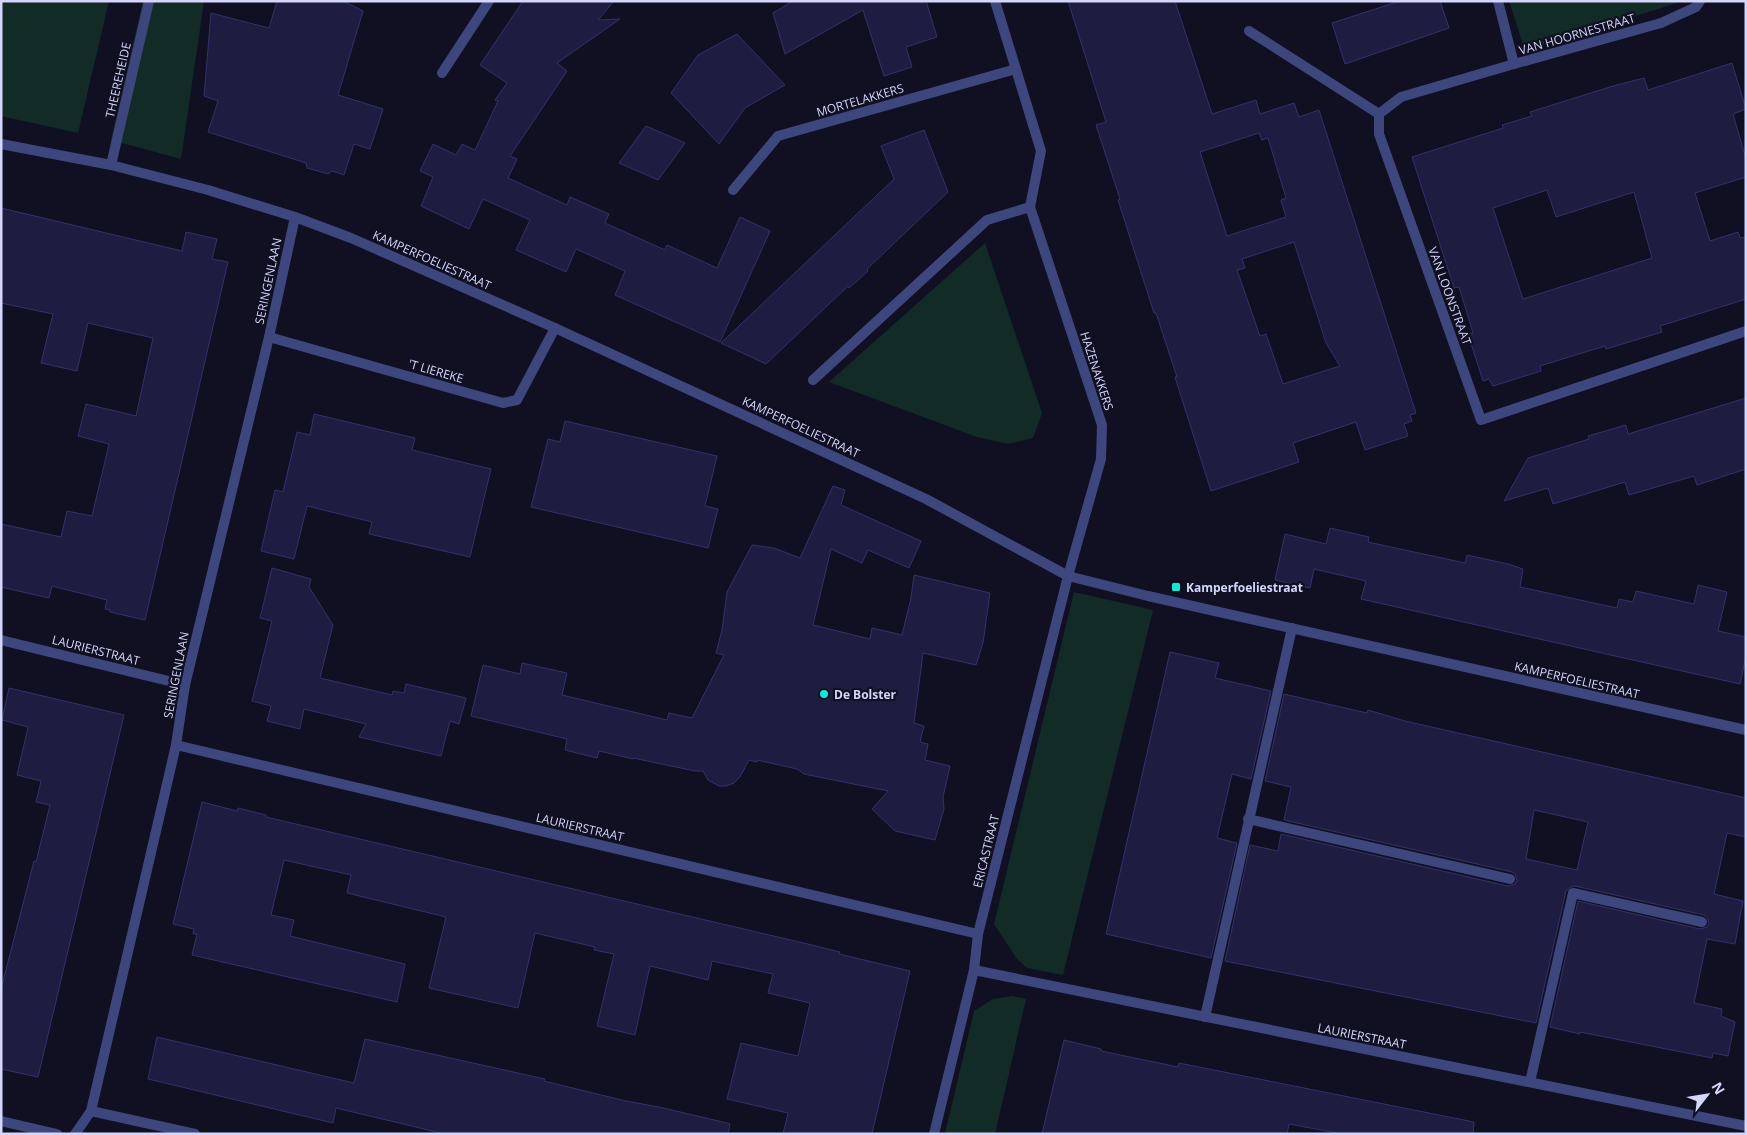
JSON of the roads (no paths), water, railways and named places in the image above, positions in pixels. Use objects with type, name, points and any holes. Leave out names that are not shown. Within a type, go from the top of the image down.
[{"type":"street","name":"THEEREHEIDE","points":[[111,165],[149,1]]},
{"type":"street","points":[[442,73],[489,1]]},
{"type":"street","name":"HAZENAKKERS","points":[[995,1],[1041,151],[1030,207],[1102,425],[1101,459],[1068,576]]},
{"type":"street","points":[[1249,31],[1379,114],[1401,97],[1514,64],[1498,1]]},
{"type":"street","name":"VAN HOORNESTRAAT","points":[[1514,64],[1661,23],[1696,7],[1700,1]]},
{"type":"street","name":"MORTELAKKERS","points":[[733,190],[778,136],[1016,70]]},
{"type":"street","name":"VAN LOONSTRAAT","points":[[1379,114],[1379,134],[1481,420],[1746,331]]},
{"type":"street","name":"KAMPERFOELIESTRAAT","points":[[1,144],[111,165],[208,190],[351,238],[555,328],[926,499],[1068,576],[1148,596],[1746,730]]},
{"type":"street","points":[[814,380],[987,220],[1030,207]]},
{"type":"street","name":"SERINGENLAAN","points":[[75,1134],[91,1111],[176,745],[185,684],[269,337],[295,218]]},
{"type":"street","name":"'T LIEREKE","points":[[269,337],[502,403],[517,400],[555,328]]},
{"type":"street","name":"ERICASTRAAT","points":[[934,1134],[974,970],[978,934],[1068,576]]},
{"type":"street","points":[[1205,1017],[1292,628]]},
{"type":"street","name":"LAURIERSTRAAT","points":[[1,640],[185,684]]},
{"type":"street","name":"LAURIERSTRAAT","points":[[176,745],[978,934]]},
{"type":"street","points":[[1248,820],[1510,879]]},
{"type":"street","points":[[1530,1082],[1573,893],[1702,922]]},
{"type":"street","name":"LAURIERSTRAAT","points":[[974,970],[1746,1126]]},
{"type":"street","points":[[91,1111],[195,1134]]},
{"type":"street","points":[[1,1121],[57,1134]]},
{"type":"place","name":"Kamperfoeliestraat","points":[[1176,587]]},
{"type":"place","name":"De Bolster","points":[[824,694]]}]
